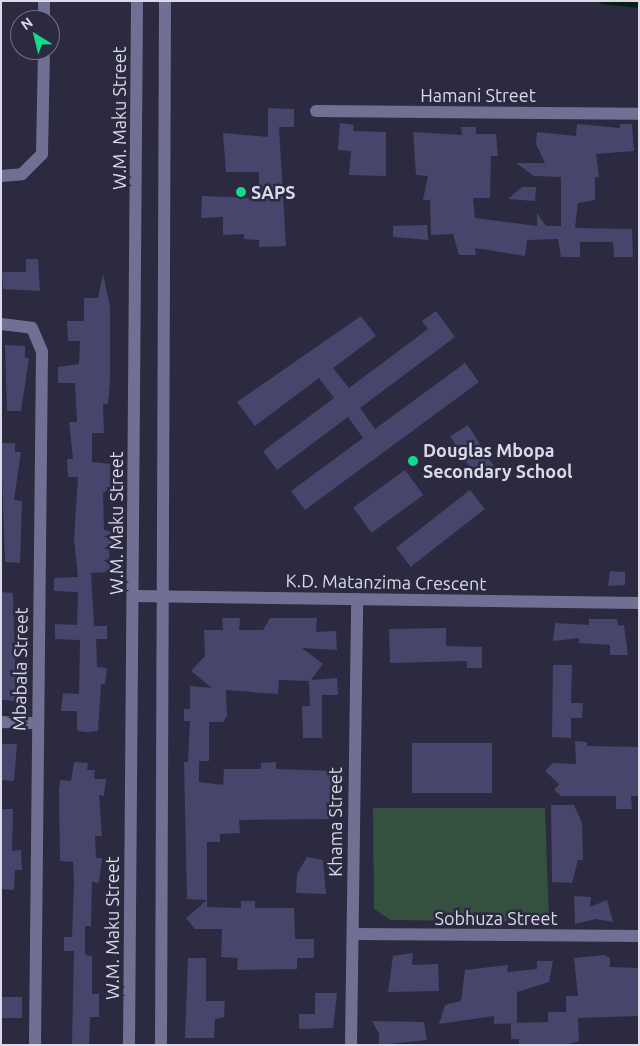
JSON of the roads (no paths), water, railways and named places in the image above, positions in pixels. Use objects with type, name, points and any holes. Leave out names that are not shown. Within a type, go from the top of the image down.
[{"type":"street","name":"W.M. Maku Street","points":[[129,1045],[137,1]]},
{"type":"street","points":[[161,1045],[165,596],[165,1]]},
{"type":"street","points":[[1,176],[22,174],[42,154],[44,60]]},
{"type":"street","name":"Hamani Street","points":[[316,111],[639,114]]},
{"type":"street","name":"Mbabala Street","points":[[1,324],[32,328],[42,352],[36,723],[35,1045]]},
{"type":"street","name":"K.D. Matanzima Crescent","points":[[133,596],[639,603]]},
{"type":"street","name":"Khama Street","points":[[351,1045],[358,599]]},
{"type":"street","points":[[1,722],[36,723]]},
{"type":"street","name":"Sobhuza Street","points":[[353,934],[639,936]]},
{"type":"waterway","points":[[602,1],[639,5]]},
{"type":"place","name":"SAPS","points":[[241,192]]},
{"type":"place","name":"Douglas Mbopa Secondary School","points":[[413,461]]}]
